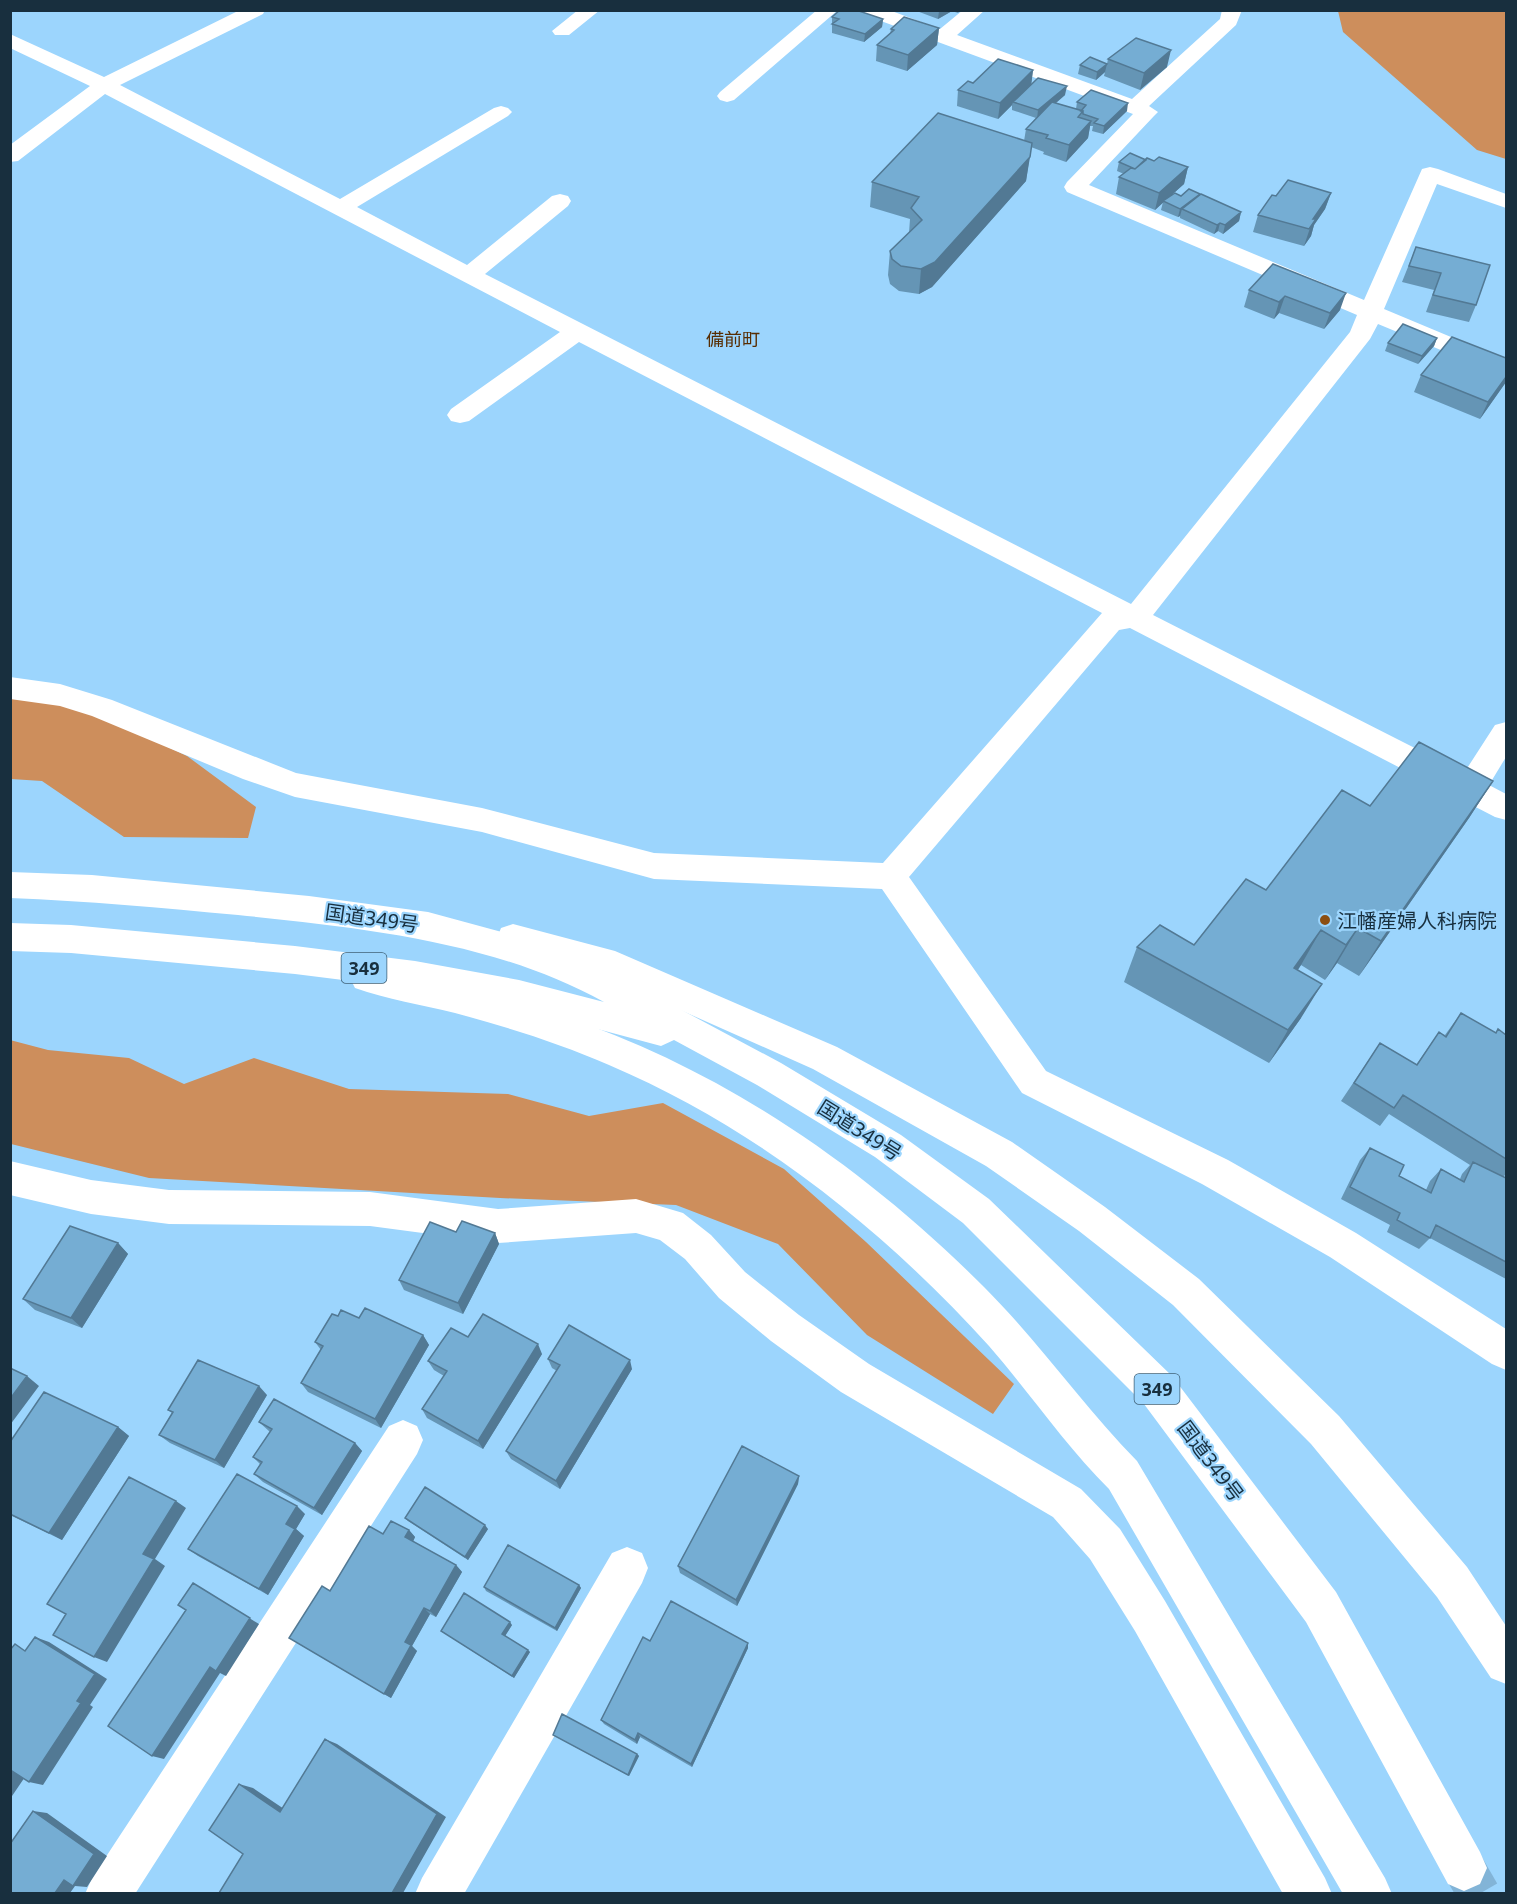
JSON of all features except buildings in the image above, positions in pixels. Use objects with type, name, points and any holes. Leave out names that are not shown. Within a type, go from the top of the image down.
[{"type":"main road","points":[[10,156],[104,85],[256,10]]},
{"type":"main road","points":[[562,31],[591,10]]},
{"type":"main road","points":[[727,96],[829,10]]},
{"type":"main road","points":[[870,10],[1137,106],[1147,112],[1075,188],[1506,369]]},
{"type":"main road","points":[[944,36],[976,10]]},
{"type":"main road","points":[[1137,106],[1229,21],[1232,10]]},
{"type":"main road","points":[[10,40],[104,85],[734,412],[1136,616],[1506,808]]},
{"type":"main road","points":[[340,208],[501,112]]},
{"type":"main road","points":[[891,876],[1110,621],[1136,616],[1361,334],[1430,174],[1506,201]]},
{"type":"main road","points":[[470,274],[560,201]]},
{"type":"main road","points":[[460,415],[578,330]]},
{"type":"main road","points":[[10,688],[60,695],[102,708],[254,771],[296,785],[482,820],[654,866],[891,876]]},
{"type":"main road","points":[[1470,789],[1506,733]]},
{"type":"main road","points":[[891,876],[1034,1082],[1215,1172],[1343,1245],[1506,1352]]},
{"type":"main road","name":"国道349号","points":[[10,885],[92,888],[309,909],[428,926],[539,956],[606,986],[769,1074],[888,1146],[976,1211],[1158,1390],[1321,1607],[1464,1868]]},
{"type":"main road","points":[[428,926],[502,935],[603,961],[825,1058],[999,1154],[1092,1219],[1186,1292],[1325,1430],[1452,1582],[1506,1663]]},
{"type":"main road","name":"国道349号","points":[[10,937],[71,939],[295,960],[415,975],[519,994],[710,1043]]},
{"type":"main road","points":[[295,960],[504,1012],[582,1039],[680,1080],[768,1131],[853,1192],[936,1266],[1011,1344],[1098,1451],[1123,1475],[1369,1893]]},
{"type":"main road","points":[[10,1178],[91,1197],[169,1207],[370,1209],[498,1226],[636,1216],[670,1225],[698,1247],[732,1285],[785,1328],[855,1378],[1067,1503],[1105,1544],[1150,1616],[1309,1893]]},
{"type":"main road","points":[[108,1893],[403,1440]]},
{"type":"main road","points":[[438,1893],[627,1568]]},
{"type":"shaded area","points":[[1338,11],[1506,11],[1506,159],[1477,150],[1343,32]]},
{"type":"shaded area","points":[[10,696],[87,709],[187,756],[256,807],[248,838],[124,837],[42,781],[11,779]]},
{"type":"shaded area","points":[[10,1040],[48,1050],[129,1058],[184,1084],[254,1058],[349,1089],[508,1094],[589,1116],[663,1103],[784,1169],[866,1242],[1014,1384],[993,1414],[867,1335],[778,1244],[676,1205],[500,1198],[149,1178],[11,1144]]},
{"type":"tunnel","points":[[1464,1868],[1479,1894]]},
{"type":"place","name":"江幡産婦人科病院","points":[[1325,920]]},
{"type":"district","name":"備前町","points":[[733,339]]}]
